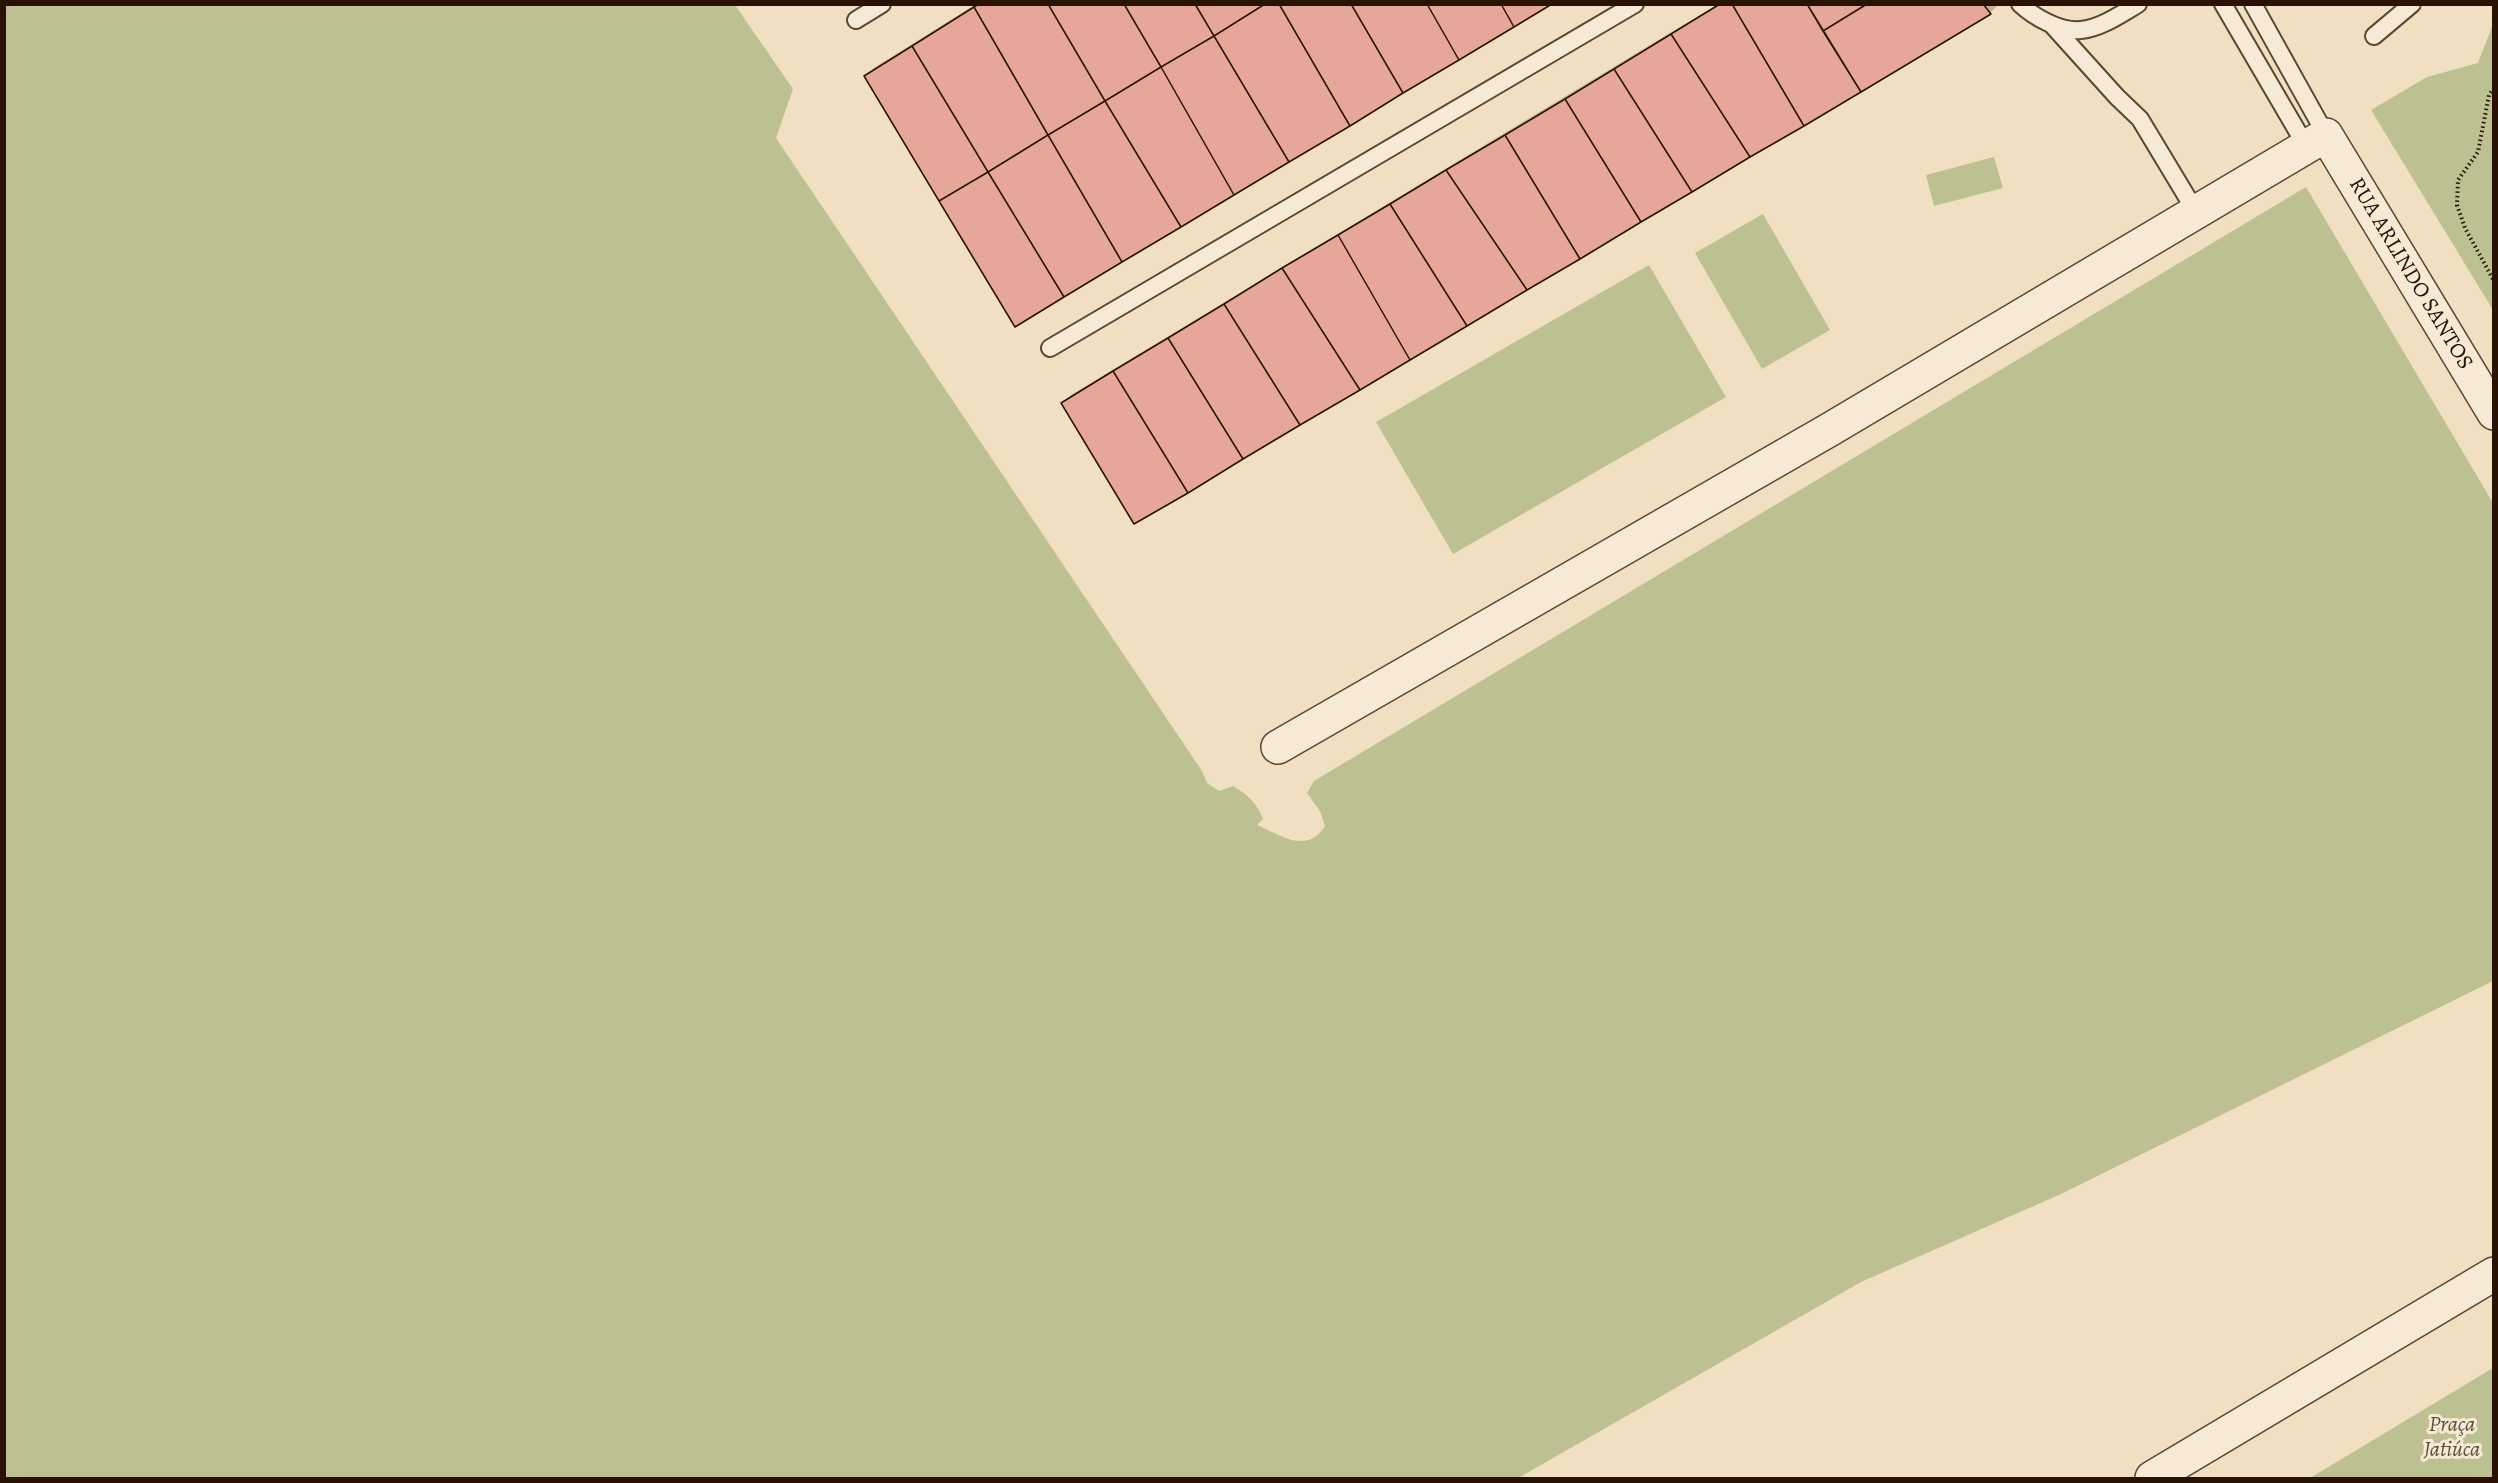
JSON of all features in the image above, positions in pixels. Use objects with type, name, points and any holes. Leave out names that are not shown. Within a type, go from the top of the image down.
[{"type":"street","points":[[1278,747],[1829,430],[2316,140]]},
{"type":"street","name":"RUA ARLINDO SANTOS","points":[[2316,140],[2493,413]]},
{"type":"street","points":[[2152,1479],[2493,1275]]},
{"type":"lane","points":[[856,20],[882,4]]},
{"type":"lane","points":[[1050,348],[1635,4]]},
{"type":"lane","points":[[2020,4],[2052,25],[2140,119],[2196,212]]},
{"type":"lane","points":[[2052,25],[2081,30],[2110,20],[2138,4]]},
{"type":"lane","points":[[2223,4],[2316,140]]},
{"type":"lane","points":[[2253,4],[2316,140]]},
{"type":"lane","points":[[2374,36],[2412,4]]},
{"type":"path","points":[[2493,88],[2489,95],[2478,152],[2458,180],[2457,205],[2465,228],[2493,281]]},
{"type":"green space","points":[[5,4],[735,5],[793,89],[776,138],[1202,771],[1207,783],[1219,791],[1233,786],[1238,789],[1261,813],[1263,819],[1257,825],[1284,837],[1302,841],[1318,835],[1325,826],[1320,811],[1307,793],[1314,781],[2306,187],[2493,503],[2493,981],[2061,1194],[1861,1282],[1518,1478],[5,1478]]},
{"type":"green space","points":[[2493,24],[2493,310],[2371,110],[2427,77],[2478,63]]},
{"type":"green space","points":[[1994,157],[2003,188],[1934,206],[1926,175]]},
{"type":"green space","points":[[1763,214],[1830,330],[1762,369],[1695,253]]},
{"type":"green space","points":[[1649,265],[1726,397],[1453,554],[1376,422]]},
{"type":"green space","name":"Praça Jatiúca","points":[[2493,1368],[2493,1478],[2310,1478]]},
{"type":"building","points":[[979,4],[1048,4],[1105,101],[1048,135],[974,7]]},
{"type":"building","points":[[1048,4],[1124,4],[1161,67],[1105,101]]},
{"type":"building","points":[[1124,4],[1195,4],[1214,36],[1161,67]]},
{"type":"building","points":[[1195,4],[1265,4],[1214,36]]},
{"type":"building","points":[[1265,4],[1279,4],[1350,126],[1289,162],[1214,36]]},
{"type":"building","points":[[1279,4],[1351,4],[1403,93],[1350,126]]},
{"type":"building","points":[[1351,4],[1427,4],[1459,60],[1403,93]]},
{"type":"building","points":[[1427,4],[1501,4],[1514,27],[1459,60]]},
{"type":"building","points":[[1501,4],[1552,4],[1514,27]]},
{"type":"building","points":[[1720,4],[1732,4],[1804,126],[1750,157],[1671,34]]},
{"type":"building","points":[[1732,4],[1807,4],[1861,92],[1804,126]]},
{"type":"building","points":[[1807,4],[1867,4],[1823,31]]},
{"type":"building","points":[[1867,4],[1983,4],[1991,14],[1861,92],[1823,31]]},
{"type":"building","points":[[974,7],[1048,135],[988,172],[912,46]]},
{"type":"building","points":[[1671,34],[1750,157],[1692,192],[1614,69]]},
{"type":"building","points":[[1214,36],[1289,162],[1234,195],[1161,67]]},
{"type":"building","points":[[912,46],[988,172],[939,201],[864,76]]},
{"type":"building","points":[[1161,67],[1234,195],[1181,227],[1105,101]]},
{"type":"building","points":[[1614,69],[1692,192],[1641,222],[1565,99]]},
{"type":"building","points":[[1565,99],[1641,222],[1580,259],[1505,135]]},
{"type":"building","points":[[1105,101],[1181,227],[1122,262],[1048,135]]},
{"type":"building","points":[[1048,135],[1122,262],[1064,297],[988,172]]},
{"type":"building","points":[[1505,135],[1580,259],[1527,290],[1446,170]]},
{"type":"building","points":[[1446,170],[1527,290],[1467,326],[1390,204]]},
{"type":"building","points":[[988,172],[1064,297],[1015,327],[939,201]]},
{"type":"building","points":[[1390,204],[1467,326],[1410,360],[1338,235]]},
{"type":"building","points":[[1338,235],[1410,360],[1360,390],[1282,268]]},
{"type":"building","points":[[1282,268],[1360,390],[1300,425],[1224,304]]},
{"type":"building","points":[[1224,304],[1300,425],[1243,459],[1168,338]]},
{"type":"building","points":[[1168,338],[1243,459],[1188,493],[1113,371]]},
{"type":"building","points":[[1113,371],[1188,493],[1134,524],[1061,403]]}]
